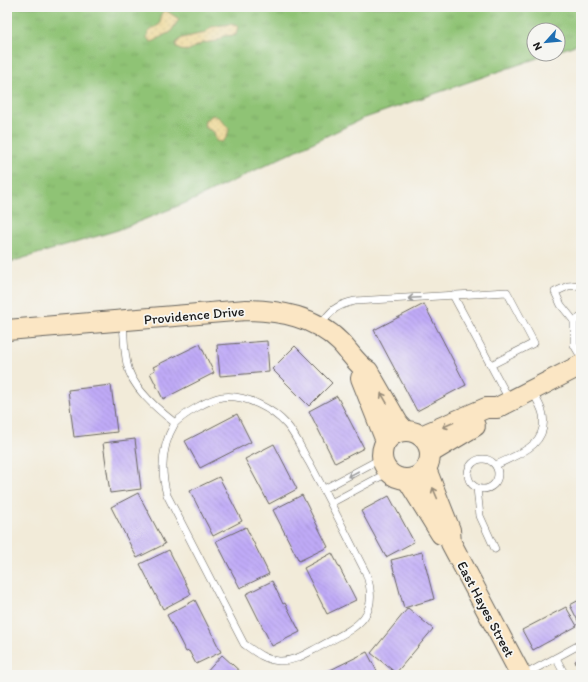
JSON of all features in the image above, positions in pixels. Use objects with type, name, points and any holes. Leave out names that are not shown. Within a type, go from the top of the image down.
[{"type":"street","name":"Providence Drive","points":[[7,330],[246,310],[274,310],[296,315],[320,326],[334,336],[350,352],[361,367],[368,370],[398,423],[421,447]]},
{"type":"street","points":[[421,447],[391,436],[391,463],[416,477],[421,447],[486,408],[503,404],[581,365]]},
{"type":"street","name":"Providence Drive","points":[[361,367],[360,376],[391,463]]},
{"type":"street","name":"East Hayes Street","points":[[421,447],[450,530],[451,543]]},
{"type":"street","name":"East Hayes Street","points":[[391,463],[441,535],[451,543],[523,675]]},
{"type":"lane","points":[[581,285],[568,286],[555,292],[561,305],[574,321],[574,345],[581,357]]},
{"type":"lane","points":[[320,326],[331,311],[342,304],[355,301],[507,292],[534,343],[490,365]]},
{"type":"lane","points":[[453,295],[490,365],[503,404]]},
{"type":"lane","points":[[574,321],[581,318]]},
{"type":"lane","points":[[123,320],[127,365],[132,377],[153,407],[175,423]]},
{"type":"lane","points":[[496,465],[531,447],[539,440],[543,430],[543,414],[532,390]]},
{"type":"lane","points":[[223,397],[242,399],[257,404],[275,413],[288,426],[324,489],[366,573],[371,587],[372,600],[368,611],[353,629],[295,659],[280,661],[265,658],[244,644],[167,495],[163,482],[162,464],[167,437],[175,423],[181,416],[223,397]]},
{"type":"lane","points":[[482,458],[492,461],[496,465],[498,474],[495,483],[487,489],[477,488],[473,486],[467,477],[469,466],[477,459],[482,458]]},
{"type":"lane","points":[[324,489],[391,463]]},
{"type":"lane","points":[[331,503],[391,463]]},
{"type":"lane","points":[[477,488],[480,516],[495,549]]},
{"type":"lane","points":[[523,675],[581,644]]},
{"type":"lane","points":[[556,658],[565,675]]},
{"type":"green space","points":[[7,7],[581,7],[581,43],[566,48],[566,22],[526,22],[526,62],[362,119],[193,200],[118,230],[7,263]]},
{"type":"sand","points":[[165,10],[179,19],[170,33],[151,42],[147,38],[148,32],[160,24],[161,14]]},
{"type":"sand","points":[[230,24],[238,26],[236,35],[223,36],[217,41],[203,43],[187,51],[180,50],[176,47],[176,43],[182,38],[204,33],[211,27]]},
{"type":"sand","points":[[213,115],[220,118],[229,129],[227,137],[222,142],[216,141],[214,132],[204,127],[205,120]]},
{"type":"building","points":[[424,304],[466,385],[417,411],[374,330]]},
{"type":"building","points":[[267,341],[269,372],[220,376],[217,345]]},
{"type":"building","points":[[200,344],[214,373],[163,399],[150,373],[155,370],[153,367]]},
{"type":"building","points":[[295,346],[332,383],[309,406],[272,369]]},
{"type":"building","points":[[111,385],[117,432],[74,437],[68,390]]},
{"type":"building","points":[[337,396],[364,448],[335,463],[309,411]]},
{"type":"building","points":[[237,414],[251,442],[200,468],[185,441]]},
{"type":"building","points":[[135,439],[141,489],[110,493],[103,443]]},
{"type":"building","points":[[274,444],[297,489],[269,504],[245,459]]},
{"type":"building","points":[[219,477],[242,521],[213,536],[190,491]]},
{"type":"building","points":[[138,493],[165,544],[137,558],[111,507]]},
{"type":"building","points":[[302,495],[328,547],[299,561],[273,510]]},
{"type":"building","points":[[389,496],[414,542],[386,557],[361,511]]},
{"type":"building","points":[[246,527],[269,574],[240,588],[216,541]]},
{"type":"building","points":[[169,550],[191,594],[163,609],[140,564]]},
{"type":"building","points":[[422,552],[434,599],[404,608],[391,560]]},
{"type":"building","points":[[332,553],[356,600],[327,614],[304,568]]},
{"type":"building","points":[[272,581],[283,604],[285,603],[300,632],[272,646],[246,594]]},
{"type":"building","points":[[581,599],[581,624],[580,625],[570,605]]},
{"type":"building","points":[[195,600],[221,652],[196,664],[189,651],[186,652],[167,615]]},
{"type":"building","points":[[566,607],[577,626],[533,650],[522,630]]},
{"type":"building","points":[[408,608],[433,629],[396,673],[371,653]]},
{"type":"building","points":[[367,652],[379,675],[320,675]]},
{"type":"building","points":[[222,655],[244,675],[204,675]]},
{"type":"building","points":[[581,659],[581,675],[580,675],[575,661]]}]
